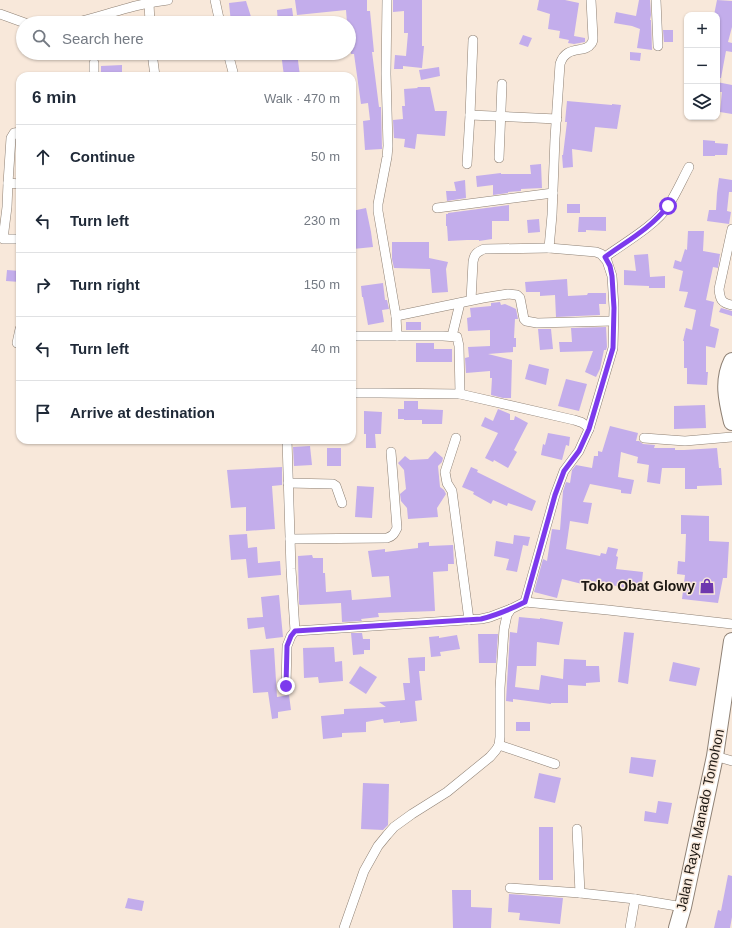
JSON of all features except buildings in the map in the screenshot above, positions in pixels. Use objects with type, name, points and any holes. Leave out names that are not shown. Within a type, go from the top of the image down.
[{"type":"highway","points":[[732,361],[727,374],[726,383],[727,399],[732,422]]},
{"type":"highway","name":"Jalan Raya Manado Tomohon","points":[[677,928],[683,907],[715,756],[732,641]]},
{"type":"street","points":[[102,16],[126,8],[168,0]]},
{"type":"street","points":[[215,0],[218,16]]},
{"type":"street","points":[[387,0],[386,74],[388,146],[378,211],[396,316],[397,336]]},
{"type":"street","points":[[549,248],[561,60],[568,53],[588,47],[592,44],[591,0]]},
{"type":"street","points":[[656,0],[658,46]]},
{"type":"street","points":[[149,3],[150,16]]},
{"type":"street","points":[[0,14],[16,20]]},
{"type":"street","points":[[467,164],[473,40]]},
{"type":"street","points":[[153,60],[154,72]]},
{"type":"street","points":[[230,60],[233,72]]},
{"type":"street","points":[[94,63],[94,72]]},
{"type":"street","points":[[499,158],[502,84]]},
{"type":"street","points":[[470,115],[557,119]]},
{"type":"street","points":[[16,133],[14,133],[11,138],[7,207],[2,239],[16,239]]},
{"type":"street","points":[[605,257],[651,225],[661,215],[668,206],[689,167]]},
{"type":"street","points":[[8,184],[16,184]]},
{"type":"street","points":[[437,208],[553,193]]},
{"type":"street","points":[[732,229],[720,289],[722,301],[732,305]]},
{"type":"street","points":[[472,300],[473,257],[478,251],[484,249],[549,248],[596,252],[605,257],[610,266],[614,308],[613,348],[589,429],[579,451],[564,471],[555,495],[525,602]]},
{"type":"street","points":[[396,316],[508,294],[519,296],[524,319],[526,321],[537,323],[613,321]]},
{"type":"street","points":[[452,336],[460,303]]},
{"type":"street","points":[[356,336],[457,337],[459,346],[460,394]]},
{"type":"street","points":[[356,393],[460,394],[574,420],[585,424],[589,429]]},
{"type":"street","points":[[644,438],[685,441],[732,437]]},
{"type":"street","points":[[456,438],[445,472],[447,483],[452,491],[469,620]]},
{"type":"street","points":[[286,686],[287,646],[295,631],[291,569],[287,444]]},
{"type":"street","points":[[290,539],[387,538],[395,534],[397,528],[390,452]]},
{"type":"street","points":[[288,483],[333,484],[336,486],[342,503]]},
{"type":"street","points":[[295,631],[481,619],[511,609],[525,602],[732,624]]},
{"type":"street","points":[[344,928],[364,871],[378,846],[387,835],[394,827],[412,814],[447,792],[494,754],[499,746],[503,637],[505,622],[511,609]]},
{"type":"street","points":[[499,746],[555,764]]},
{"type":"street","points":[[715,756],[732,761]]},
{"type":"street","points":[[577,830],[580,893]]},
{"type":"street","points":[[510,888],[635,899],[683,907]]},
{"type":"street","points":[[630,928],[635,899]]},
{"type":"place","name":"Toko Obat Glowy","points":[[707,586]]},
{"type":"route","points":[[286,686],[287,646],[288,640],[295,631],[481,619],[511,609],[525,602],[555,495],[564,471],[579,451],[589,429],[613,348],[614,308],[612,276],[610,266],[605,257],[651,225],[668,206]]}]
